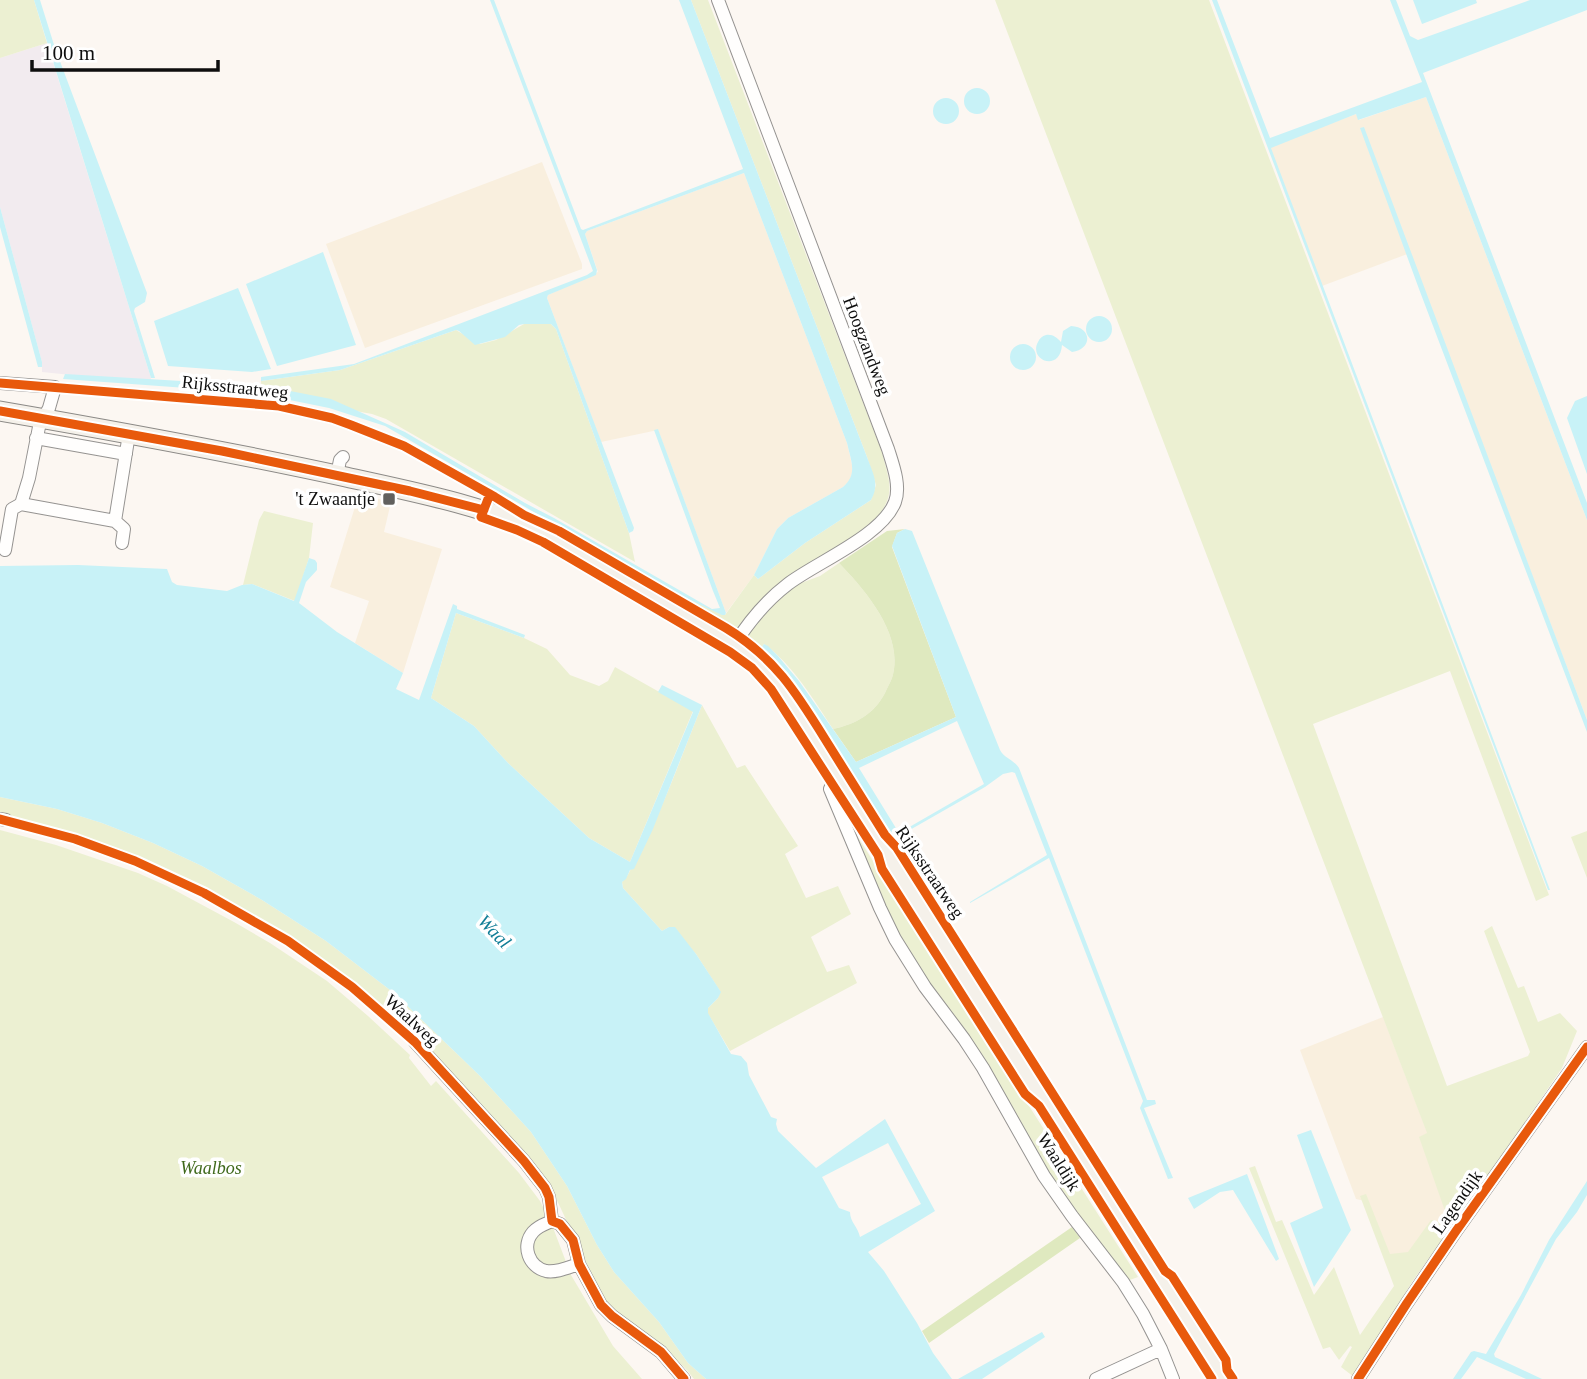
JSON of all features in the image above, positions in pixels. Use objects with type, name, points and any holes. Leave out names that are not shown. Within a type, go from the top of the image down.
[{"type":"street","name":"Hoogzandweg","points":[[718,0],[888,449],[897,483],[896,499],[888,516],[869,533],[785,586],[747,626],[734,645]]},
{"type":"street","points":[[0,383],[55,387],[36,438],[21,504]]},
{"type":"street","name":"Rijksstraatweg","points":[[0,411],[222,451],[340,466],[484,510],[546,534],[734,645],[757,662],[783,691],[1222,1379]]},
{"type":"street","points":[[115,521],[129,434]]},
{"type":"street","points":[[36,438],[126,454]]},
{"type":"street","points":[[5,550],[12,509],[21,504],[115,521],[124,529],[122,542]]},
{"type":"street","name":"Waaldijk","points":[[837,775],[830,789],[895,939],[925,987],[983,1068],[1044,1176],[1123,1282],[1161,1349],[1172,1379]]},
{"type":"street","name":"Waalweg","points":[[415,1042],[524,1161],[545,1188],[552,1221],[560,1224],[573,1240],[579,1264],[601,1304],[612,1316],[661,1352],[684,1379]]},
{"type":"street","name":"Lagendijk","points":[[1358,1379],[1442,1252],[1587,1047]]},
{"type":"street","points":[[552,1221],[533,1232],[527,1242],[527,1254],[535,1265],[546,1271],[579,1264]]},
{"type":"street","points":[[1096,1379],[1161,1349]]},
{"type":"shaded area","points":[[47,43],[151,378],[149,383],[42,372],[42,362],[0,207],[0,58]]},
{"type":"shaded area","points":[[1426,97],[1587,520],[1587,720],[1410,253],[1322,286],[1270,149],[1356,114],[1359,120]]},
{"type":"shaded area","points":[[542,162],[582,269],[365,348],[326,244]]},
{"type":"shaded area","points":[[744,173],[847,443],[853,469],[850,481],[843,487],[788,518],[777,529],[754,575],[726,613],[658,430],[601,442],[547,298],[548,295],[598,272],[585,234],[587,231]]},
{"type":"shaded area","points":[[359,494],[391,502],[384,532],[442,549],[403,673],[355,643],[369,601],[330,587]]},
{"type":"shaded area","points":[[1383,1017],[1455,1205],[1403,1288],[1365,1201],[1356,1199],[1300,1050]]},
{"type":"green space","points":[[0,0],[34,0],[47,43],[0,58]]},
{"type":"green space","points":[[691,0],[708,0],[882,452],[890,489],[886,504],[873,523],[733,631],[679,595],[725,615],[754,575],[758,579],[805,543],[871,500],[876,485]]},
{"type":"green space","points":[[995,0],[1209,0],[1549,895],[1536,901],[1450,671],[1313,724],[1447,1086],[1528,1056],[1530,1052],[1484,931],[1492,926],[1518,988],[1524,986],[1538,1022],[1560,1013],[1577,1031],[1562,1068],[1462,1215],[1453,1216],[1445,1211],[1419,1137],[1427,1133]]},
{"type":"green space","points":[[524,324],[551,324],[556,329],[629,533],[635,562],[386,419],[372,414],[262,394],[261,381],[340,370],[456,330],[480,344],[496,340]]},
{"type":"green space","points":[[264,511],[313,523],[309,558],[295,601],[252,584],[243,585],[259,520]]},
{"type":"green space","points":[[905,529],[897,533],[892,547],[956,717],[856,762],[833,729],[857,721],[875,707],[891,680],[895,662],[893,646],[880,615],[839,563],[887,531]]},
{"type":"green space","points":[[839,563],[880,615],[893,646],[895,662],[891,680],[875,707],[857,721],[833,729],[802,684],[775,652],[764,644],[760,650],[747,640],[752,629],[783,594],[793,586],[820,576]]},
{"type":"green space","points":[[456,613],[547,649],[570,675],[599,686],[608,681],[615,667],[693,711],[630,862],[589,838],[508,763],[474,726],[431,698]]},
{"type":"green space","points":[[702,705],[737,768],[745,765],[798,846],[785,854],[806,898],[838,886],[851,914],[811,937],[827,972],[849,965],[857,983],[730,1051],[707,1012],[720,991],[696,954],[669,927],[662,931],[623,888],[622,882],[655,822]]},
{"type":"green space","points":[[0,797],[57,809],[102,823],[202,866],[326,941],[394,993],[480,1076],[531,1132],[567,1186],[614,1272],[659,1322],[688,1363],[706,1379],[694,1379],[672,1356],[627,1323],[603,1298],[554,1194],[417,1045],[378,1007],[324,965],[264,924],[194,885],[83,839],[0,819]]},
{"type":"green space","points":[[845,817],[1138,1277],[1127,1281],[1074,1216],[889,921]]},
{"type":"green space","name":"Waalbos","points":[[0,830],[56,845],[138,873],[167,886],[270,943],[327,981],[368,1016],[410,1055],[409,1058],[431,1086],[436,1081],[519,1173],[540,1201],[571,1275],[613,1346],[642,1379],[0,1379]]},
{"type":"green space","points":[[1587,831],[1587,878],[1571,837]]},
{"type":"green space","points":[[1255,1166],[1276,1222],[1282,1220],[1314,1295],[1334,1267],[1360,1335],[1394,1286],[1360,1196],[1366,1194],[1390,1254],[1408,1252],[1431,1220],[1440,1223],[1446,1231],[1354,1377],[1341,1367],[1352,1347],[1350,1346],[1339,1360],[1330,1347],[1323,1349],[1249,1168]]},
{"type":"green space","points":[[1072,1227],[1080,1238],[929,1343],[922,1331]]},
{"type":"water","points":[[34,0],[40,0],[55,48],[147,293],[145,302],[134,311],[155,378],[151,378]]},
{"type":"water","points":[[490,0],[494,0],[583,230],[743,169],[679,0],[691,0],[867,457],[875,484],[871,500],[805,543],[758,579],[754,575],[777,529],[788,518],[843,487],[851,477],[852,467],[847,443],[744,173],[587,231],[585,234],[597,270],[596,275],[548,295],[547,298],[634,528],[629,533],[556,329],[551,324],[519,325],[505,337],[475,345],[456,330],[340,370],[261,381],[261,377],[354,364],[593,271]]},
{"type":"water","points":[[1212,0],[1217,0],[1270,138],[1422,82],[1390,0],[1396,0],[1410,36],[1418,40],[1530,0],[1587,0],[1587,10],[1423,73],[1587,503],[1587,520],[1426,97],[1358,120],[1356,114],[1271,148],[1550,890],[1548,890]]},
{"type":"water","points":[[1413,0],[1476,0],[1477,3],[1422,24]]},
{"type":"water","points":[[977,88],[986,92],[990,101],[986,110],[977,114],[968,110],[964,101],[968,92]]},
{"type":"water","points":[[946,98],[955,102],[959,111],[955,120],[946,124],[937,120],[933,111],[937,102]]},
{"type":"water","points":[[1364,127],[1587,720],[1587,732],[1419,289],[1360,128]]},
{"type":"water","points":[[0,207],[42,367],[38,367],[0,227]]},
{"type":"water","points":[[323,252],[356,345],[277,366],[246,284]]},
{"type":"water","points":[[238,288],[271,369],[252,372],[168,366],[154,321]]},
{"type":"water","points":[[1099,316],[1108,320],[1112,329],[1108,338],[1099,342],[1090,338],[1086,329],[1090,320]]},
{"type":"water","points":[[1071,326],[1078,327],[1086,334],[1084,347],[1072,352],[1062,345],[1060,354],[1051,361],[1045,361],[1037,354],[1040,338],[1051,335],[1061,342],[1063,331]]},
{"type":"water","points":[[1023,344],[1032,348],[1036,357],[1032,366],[1023,370],[1014,366],[1010,357],[1014,348]]},
{"type":"water","points":[[65,374],[285,390],[331,399],[405,432],[712,609],[720,608],[654,430],[658,429],[726,613],[722,615],[667,589],[385,426],[329,408],[255,393],[63,379]]},
{"type":"water","points":[[1587,396],[1587,474],[1567,418],[1575,401]]},
{"type":"water","points":[[905,529],[912,531],[1000,750],[1019,768],[1147,1100],[1155,1100],[1156,1104],[1144,1108],[1173,1178],[1168,1179],[1140,1108],[1143,1101],[1049,858],[970,903],[1047,855],[1015,773],[1003,774],[901,835],[935,891],[932,892],[798,687],[762,647],[764,644],[768,646],[799,681],[856,762],[956,717],[892,546],[897,533]],"holes":[[[957,721],[984,784],[899,833],[859,768]]]},
{"type":"water","name":"Waal","points":[[309,558],[315,560],[317,570],[306,582],[299,603],[337,632],[403,673],[396,689],[419,700],[453,604],[457,609],[525,635],[524,638],[456,613],[431,698],[474,726],[508,763],[589,838],[630,862],[693,712],[658,692],[662,685],[702,705],[653,829],[634,869],[630,870],[622,882],[623,888],[662,931],[675,927],[696,954],[721,992],[708,1008],[708,1013],[731,1054],[741,1056],[747,1063],[749,1075],[771,1117],[777,1119],[778,1131],[816,1168],[885,1119],[935,1211],[868,1252],[884,1271],[933,1353],[952,1379],[706,1379],[688,1363],[659,1322],[614,1272],[567,1186],[531,1132],[480,1076],[394,993],[326,941],[202,866],[102,823],[57,809],[0,797],[0,566],[78,565],[167,569],[172,582],[177,585],[227,591],[252,584],[294,601]],"holes":[[[888,1143],[921,1204],[860,1237],[850,1212],[839,1208],[822,1177]]]},
{"type":"water","points":[[1311,1130],[1351,1230],[1314,1287],[1290,1223],[1323,1208],[1297,1135]]},
{"type":"water","points":[[1247,1174],[1279,1259],[1276,1261],[1233,1190],[1220,1192],[1194,1209],[1188,1198]]},
{"type":"water","points":[[1587,1181],[1587,1195],[1556,1239],[1494,1354],[1495,1357],[1542,1379],[1526,1379],[1477,1357],[1461,1379],[1453,1379],[1471,1352],[1486,1354],[1549,1240]]},
{"type":"water","points":[[1042,1332],[1045,1337],[982,1379],[958,1379]]},
{"type":"cycle path","points":[[0,383],[279,406],[332,418],[404,446],[524,515],[559,531],[726,628],[758,651],[794,691],[885,835],[897,848],[1165,1271],[1172,1276],[1226,1360],[1227,1370],[1233,1379]]},
{"type":"cycle path","points":[[0,411],[222,451],[410,491],[484,510]]},
{"type":"cycle path","points":[[490,494],[481,517],[543,542],[730,652],[752,668],[771,689],[878,855],[882,869],[1025,1094],[1039,1106],[1212,1379]]},
{"type":"cycle path","points":[[0,819],[75,839],[135,861],[204,893],[288,941],[352,987],[415,1042],[524,1161],[545,1188],[552,1221],[560,1224],[573,1240],[579,1264],[601,1305],[661,1352],[684,1379]]},
{"type":"cycle path","points":[[1358,1379],[1456,1231],[1587,1047]]},
{"type":"place","name":"'t Zwaantje","points":[[389,499]]}]
